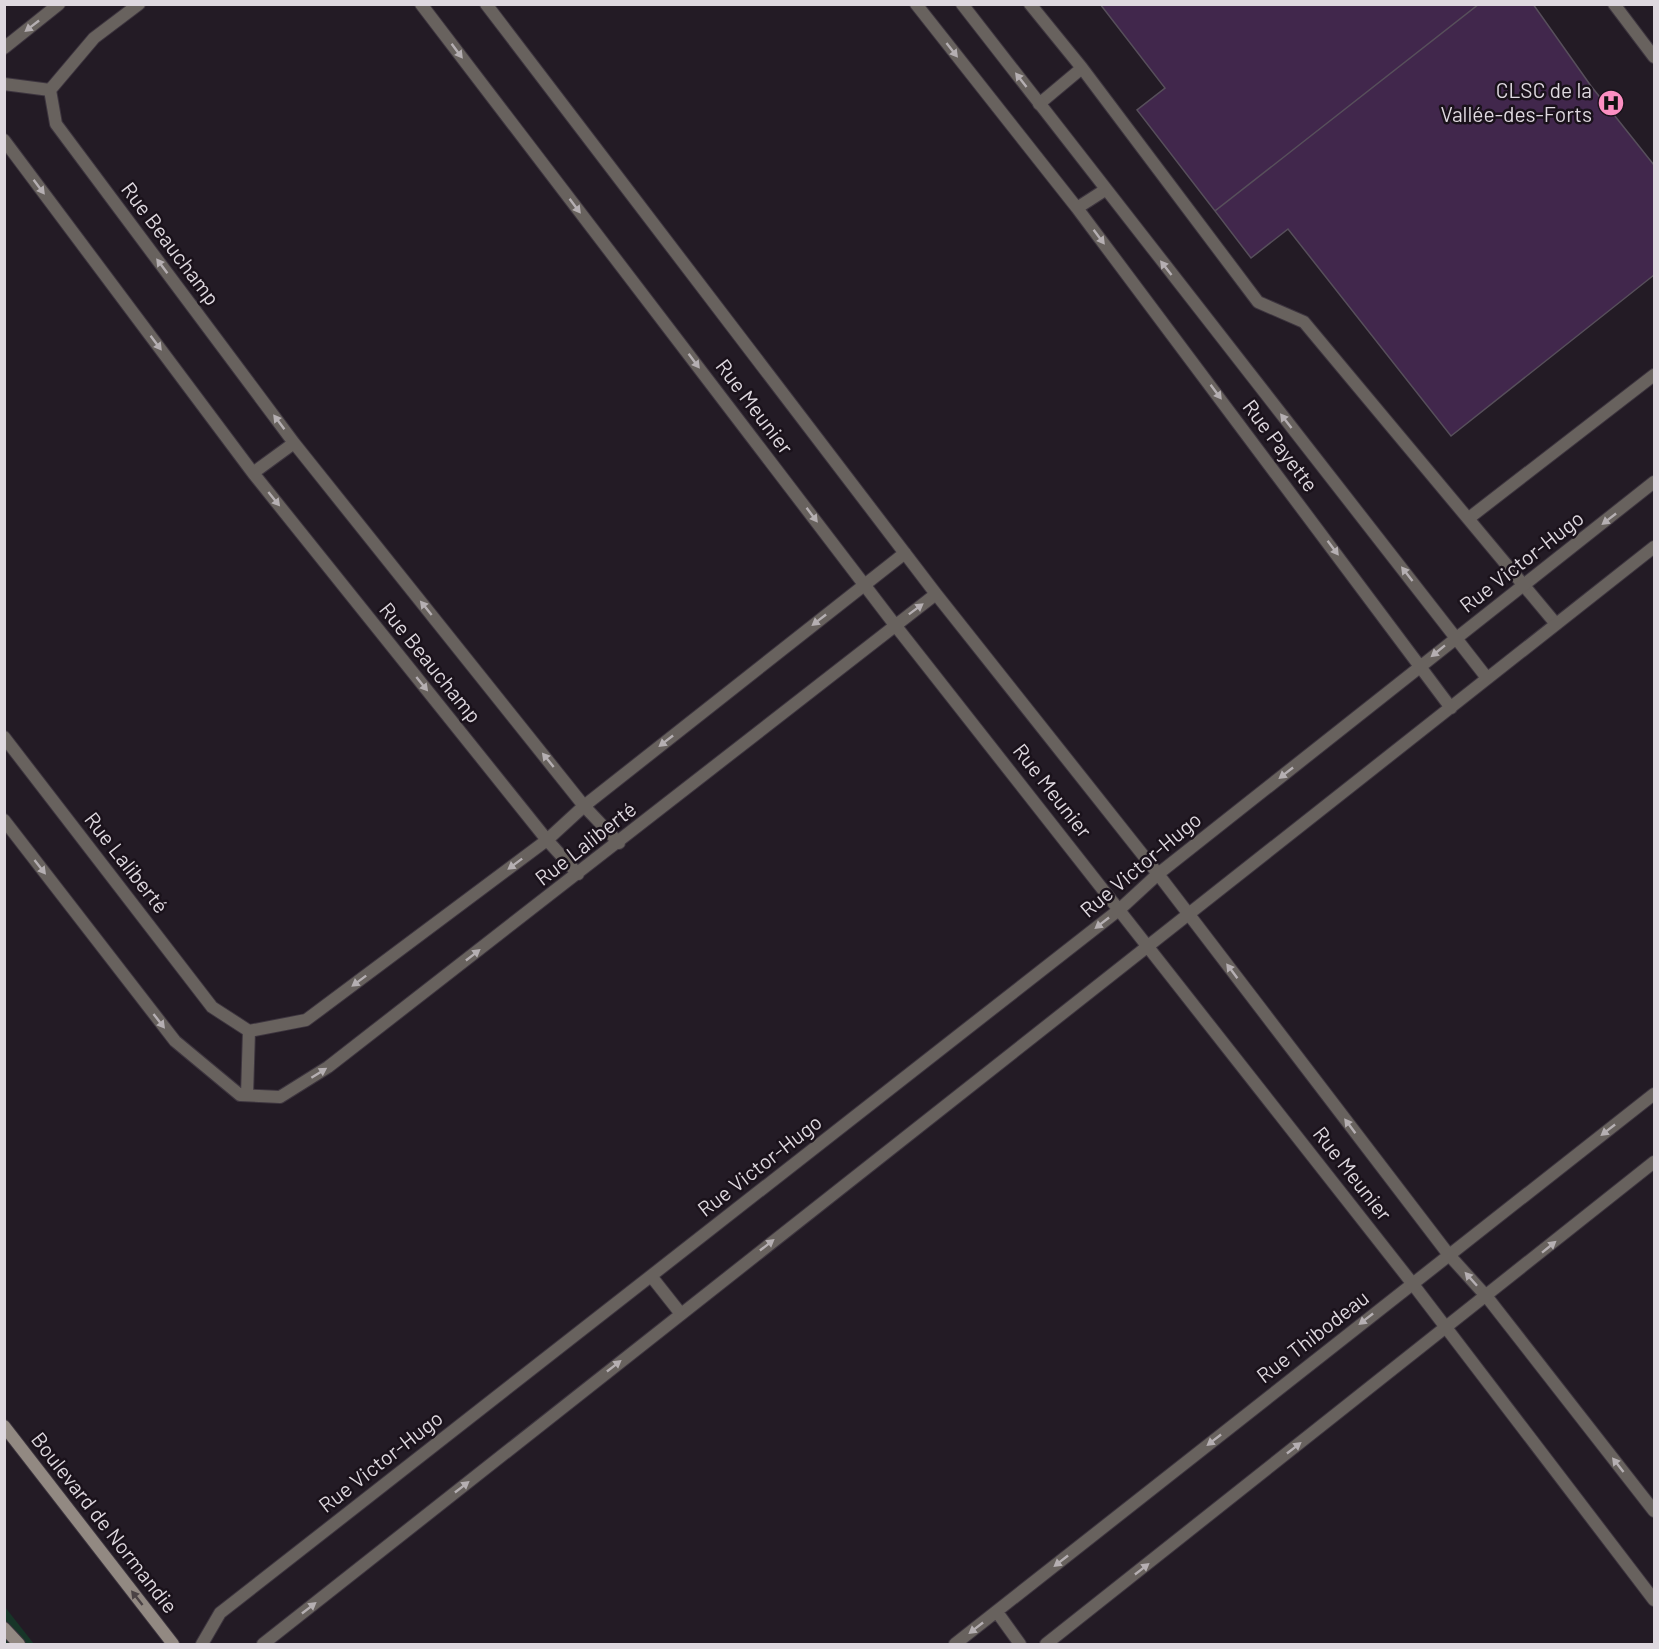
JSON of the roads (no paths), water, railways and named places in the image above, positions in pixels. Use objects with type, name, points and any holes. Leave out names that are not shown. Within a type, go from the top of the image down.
[{"type":"street","points":[[4,48],[59,4]]},
{"type":"street","points":[[4,84],[50,90],[94,38],[139,4]]},
{"type":"street","name":"Rue Meunier","points":[[421,4],[895,625],[1412,1282],[1654,1600]]},
{"type":"street","name":"Rue Meunier","points":[[486,4],[936,594],[1158,874],[1449,1255],[1487,1297],[1654,1510]]},
{"type":"street","name":"Rue Payette","points":[[916,4],[1077,208],[1451,708]]},
{"type":"street","name":"Rue Payette","points":[[962,4],[1487,678]]},
{"type":"street","points":[[1030,4],[1082,68],[1258,302],[1304,322],[1556,624]]},
{"type":"street","points":[[1614,4],[1654,57]]},
{"type":"street","points":[[1039,104],[1082,68]]},
{"type":"street","name":"Rue Beauchamp","points":[[50,90],[56,124],[294,443],[584,806],[619,843]]},
{"type":"street","name":"Rue Beauchamp","points":[[4,140],[253,473],[546,840],[578,874]]},
{"type":"street","points":[[1077,208],[1105,190]]},
{"type":"street","points":[[1469,518],[1654,375]]},
{"type":"street","points":[[253,473],[294,443]]},
{"type":"street","name":"Rue Victor-Hugo","points":[[202,1644],[220,1613],[1120,909],[1158,874],[1654,482]]},
{"type":"street","points":[[263,1644],[1654,547]]},
{"type":"street","name":"Rue Laliberté","points":[[4,737],[212,1007],[249,1031],[306,1020],[546,840],[584,806],[905,553]]},
{"type":"street","name":"Rue Laliberté","points":[[4,820],[175,1041],[240,1095],[280,1097],[328,1067],[619,843],[936,594]]},
{"type":"street","points":[[247,1095],[249,1031]]},
{"type":"street","name":"Rue Thibodeau","points":[[955,1644],[1412,1282],[1654,1094]]},
{"type":"street","points":[[1046,1644],[1487,1297],[1654,1162]]},
{"type":"street","points":[[651,1276],[681,1314]]},
{"type":"street","name":"Boulevard de Normandie","points":[[4,1426],[172,1644]]},
{"type":"street","points":[[997,1612],[1020,1644]]},
{"type":"street","points":[[4,1628],[19,1644]]},
{"type":"place","name":"CLSC de la Vallée-des-Forts","points":[[1611,103]]}]
